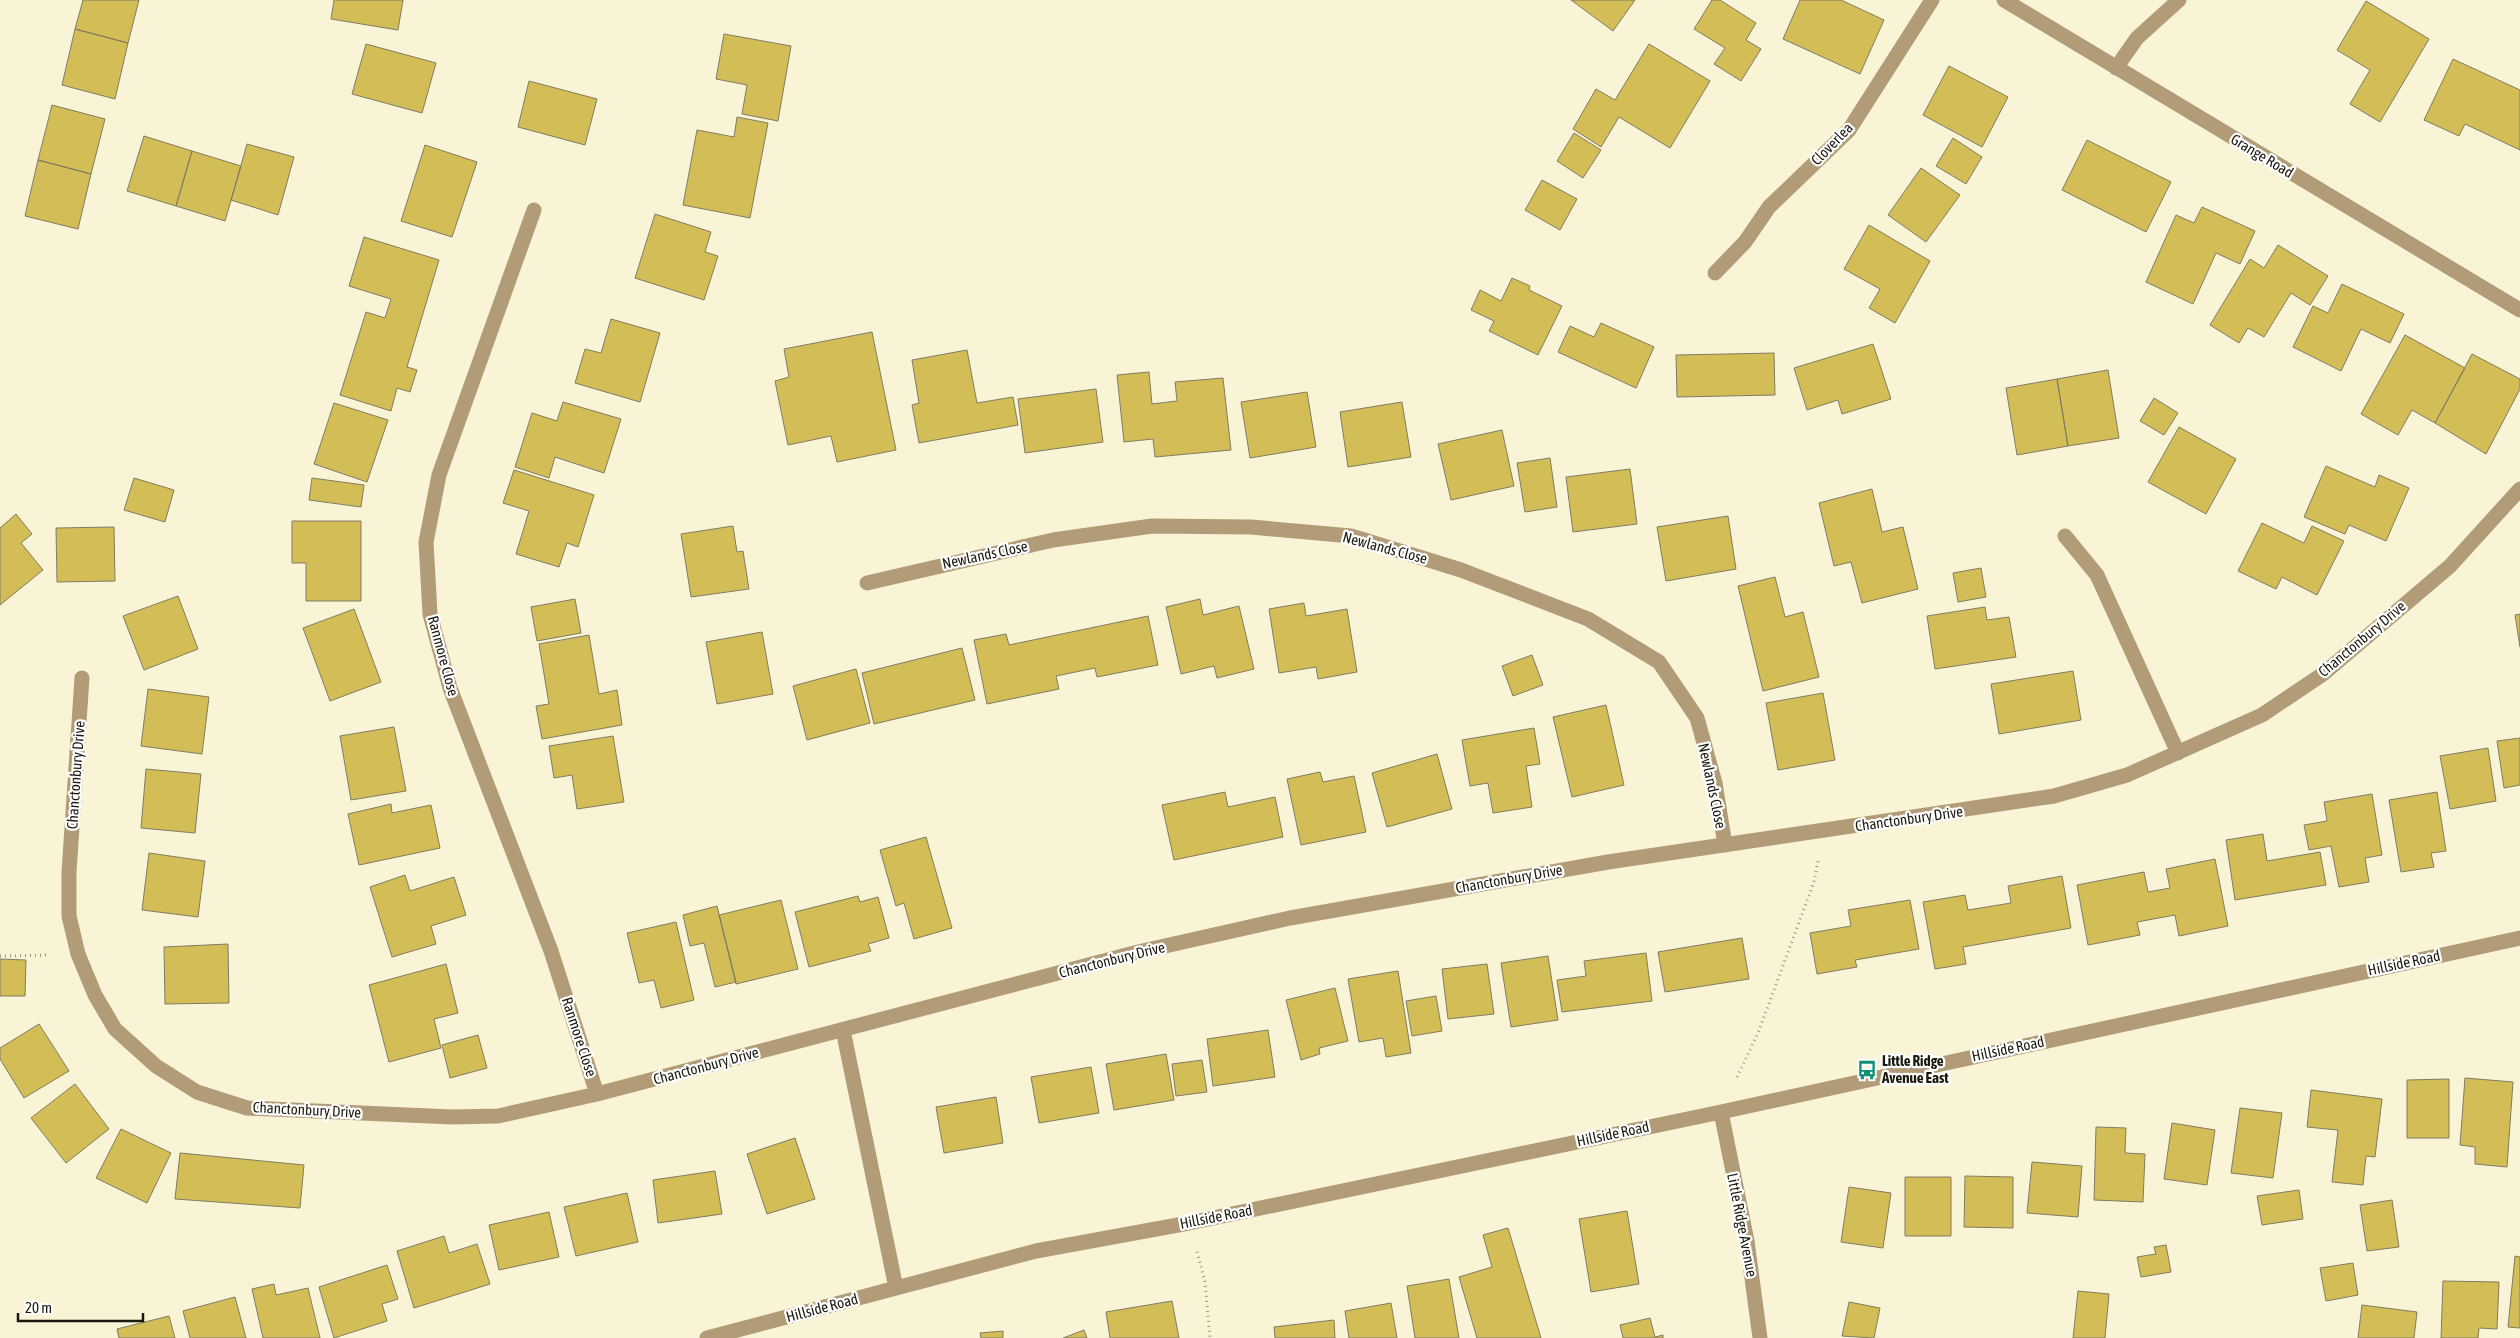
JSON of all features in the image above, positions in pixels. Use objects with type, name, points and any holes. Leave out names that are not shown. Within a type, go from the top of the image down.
[{"type":"street","name":"Cloverlea","points":[[1714,273],[1745,242],[1769,207],[1849,130],[1932,0]]},
{"type":"street","name":"Grange Road","points":[[2004,0],[2520,310]]},
{"type":"street","points":[[2116,68],[2137,38],[2179,0]]},
{"type":"street","name":"Ranmore Close","points":[[534,210],[439,475],[426,542],[430,614],[450,688],[551,951],[597,1094]]},
{"type":"street","name":"Chanctonbury Drive","points":[[82,678],[69,872],[69,916],[78,954],[95,995],[115,1029],[156,1066],[197,1092],[247,1108],[498,1116],[597,1094],[1138,952],[1290,918],[1608,862],[2054,796],[2127,775],[2262,715],[2323,674],[2450,566],[2520,488]]},
{"type":"street","name":"Newlands Close","points":[[868,583],[956,560],[1053,540],[1152,526],[1251,527],[1351,536],[1460,570],[1588,619],[1659,662],[1696,718],[1715,783],[1725,846]]},
{"type":"street","points":[[2065,536],[2097,574],[2178,753]]},
{"type":"street","name":"Hillside Road","points":[[707,1338],[1036,1251],[1189,1223],[1721,1112],[2520,938]]},
{"type":"street","points":[[843,1030],[896,1288]]},
{"type":"street","name":"Little Ridge Avenue","points":[[1721,1112],[1747,1241],[1760,1338]]},
{"type":"path","points":[[1721,1112],[1758,1033],[1814,882],[1824,831]]},
{"type":"path","points":[[0,956],[78,954]]},
{"type":"path","points":[[1189,1223],[1205,1282],[1210,1338]]},
{"type":"building","points":[[83,0],[139,0],[128,43],[75,29]]},
{"type":"building","points":[[334,0],[403,0],[398,30],[331,19]]},
{"type":"building","points":[[1571,0],[1635,0],[1613,31]]},
{"type":"building","points":[[1712,0],[1720,0],[1756,23],[1746,40],[1761,49],[1741,81],[1714,64],[1725,48],[1694,29]]},
{"type":"building","points":[[1800,0],[1841,0],[1884,20],[1860,74],[1783,39]]},
{"type":"building","points":[[2366,1],[2429,39],[2380,122],[2350,104],[2370,70],[2337,50]]},
{"type":"building","points":[[75,29],[128,43],[115,99],[62,85]]},
{"type":"building","points":[[724,34],[791,46],[778,121],[742,114],[747,85],[716,79]]},
{"type":"building","points":[[366,44],[436,63],[422,113],[352,94]]},
{"type":"building","points":[[1649,44],[1710,81],[1670,148],[1619,117],[1601,147],[1573,129],[1596,89],[1615,100]]},
{"type":"building","points":[[2453,59],[2520,90],[2520,150],[2465,124],[2459,136],[2424,120]]},
{"type":"building","points":[[1949,66],[2008,97],[1982,147],[1923,115]]},
{"type":"building","points":[[529,81],[597,99],[585,145],[518,127]]},
{"type":"building","points":[[52,105],[105,119],[91,174],[38,160]]},
{"type":"building","points":[[737,117],[768,123],[750,218],[683,205],[697,130],[734,137]]},
{"type":"building","points":[[1574,133],[1601,150],[1583,178],[1557,161]]},
{"type":"building","points":[[144,136],[192,151],[176,206],[127,191]]},
{"type":"building","points":[[1953,138],[1982,157],[1966,184],[1936,166]]},
{"type":"building","points":[[2087,140],[2171,182],[2146,232],[2062,190]]},
{"type":"building","points":[[247,144],[294,157],[278,215],[231,200]]},
{"type":"building","points":[[425,145],[477,162],[452,237],[401,221]]},
{"type":"building","points":[[192,151],[241,166],[225,221],[176,206]]},
{"type":"building","points":[[38,160],[91,174],[78,229],[25,216]]},
{"type":"building","points":[[1921,168],[1960,195],[1926,242],[1888,215]]},
{"type":"building","points":[[1542,180],[1577,199],[1560,230],[1525,210]]},
{"type":"building","points":[[2202,207],[2255,231],[2240,264],[2216,253],[2193,304],[2146,282],[2176,215],[2194,223]]},
{"type":"building","points":[[655,214],[711,232],[705,252],[718,256],[704,300],[635,278]]},
{"type":"building","points":[[1869,225],[1930,261],[1895,323],[1869,308],[1880,289],[1844,269]]},
{"type":"building","points":[[364,237],[439,260],[407,367],[417,370],[410,392],[397,388],[391,411],[340,395],[366,312],[385,318],[391,299],[349,286]]},
{"type":"building","points":[[2278,245],[2328,276],[2310,305],[2291,293],[2264,337],[2248,328],[2239,343],[2210,325],[2250,259],[2264,268]]},
{"type":"building","points":[[1512,278],[1530,286],[1529,290],[1562,306],[1538,355],[1489,331],[1494,321],[1471,310],[1480,290],[1501,301]]},
{"type":"building","points":[[2342,284],[2404,314],[2390,343],[2361,329],[2341,371],[2293,347],[2313,306],[2328,313]]},
{"type":"building","points":[[611,319],[660,333],[640,402],[575,383],[585,349],[601,353]]},
{"type":"building","points":[[1601,323],[1654,347],[1636,388],[1558,352],[1570,326],[1594,337]]},
{"type":"building","points":[[872,332],[896,450],[837,462],[831,436],[788,445],[775,381],[789,377],[784,349]]},
{"type":"building","points":[[2405,335],[2465,368],[2435,423],[2412,410],[2398,435],[2361,414]]},
{"type":"building","points":[[1873,344],[1891,399],[1842,414],[1838,400],[1807,410],[1794,368]]},
{"type":"building","points":[[967,350],[977,403],[1013,397],[1018,425],[919,443],[912,405],[919,403],[912,360]]},
{"type":"building","points":[[1774,353],[1775,395],[1677,397],[1676,355]]},
{"type":"building","points":[[2472,354],[2520,379],[2520,389],[2486,454],[2435,423]]},
{"type":"building","points":[[2108,370],[2119,438],[2068,446],[2057,379]]},
{"type":"building","points":[[1149,372],[1152,404],[1177,401],[1175,382],[1223,378],[1231,450],[1155,457],[1153,439],[1124,442],[1117,375]]},
{"type":"building","points":[[2057,379],[2068,446],[2017,455],[2006,388]]},
{"type":"building","points":[[1096,389],[1103,442],[1025,453],[1018,399]]},
{"type":"building","points":[[1307,392],[1316,447],[1250,458],[1241,402]]},
{"type":"building","points":[[2154,398],[2178,413],[2164,435],[2140,421]]},
{"type":"building","points":[[563,402],[621,419],[604,473],[555,457],[549,478],[515,467],[532,413],[557,421]]},
{"type":"building","points":[[1402,402],[1411,457],[1348,467],[1340,412]]},
{"type":"building","points":[[334,403],[388,420],[367,482],[314,464]]},
{"type":"building","points":[[2179,427],[2236,459],[2206,514],[2148,482]]},
{"type":"building","points":[[1502,430],[1514,486],[1451,500],[1438,444]]},
{"type":"building","points":[[1550,458],[1557,507],[1525,512],[1517,463]]},
{"type":"building","points":[[2326,466],[2375,487],[2379,475],[2409,488],[2386,541],[2349,525],[2345,534],[2304,517]]},
{"type":"building","points":[[1630,469],[1637,524],[1573,532],[1566,477]]},
{"type":"building","points":[[514,470],[594,495],[578,547],[567,543],[559,567],[516,554],[529,511],[503,503]]},
{"type":"building","points":[[134,478],[174,490],[165,522],[124,510]]},
{"type":"building","points":[[312,478],[364,485],[361,507],[309,500]]},
{"type":"building","points":[[1872,489],[1882,532],[1903,527],[1918,589],[1862,603],[1851,562],[1834,566],[1819,503]]},
{"type":"building","points":[[16,514],[32,534],[21,543],[43,570],[0,605],[0,528]]},
{"type":"building","points":[[1728,516],[1736,569],[1666,581],[1657,527]]},
{"type":"building","points":[[292,521],[361,521],[361,601],[306,601],[306,563],[292,563]]},
{"type":"building","points":[[2262,523],[2304,543],[2312,526],[2344,541],[2317,595],[2282,577],[2276,589],[2238,571]]},
{"type":"building","points":[[733,526],[737,552],[743,551],[749,589],[691,597],[681,534]]},
{"type":"building","points":[[114,527],[115,581],[57,582],[56,528]]},
{"type":"building","points":[[1981,568],[1986,597],[1958,602],[1953,573]]},
{"type":"building","points":[[1775,577],[1785,617],[1803,612],[1819,677],[1763,691],[1738,586]]},
{"type":"building","points":[[178,596],[198,649],[144,670],[123,616]]},
{"type":"building","points":[[575,599],[581,633],[537,641],[531,607]]},
{"type":"building","points":[[1200,599],[1203,615],[1239,606],[1254,669],[1217,678],[1214,666],[1181,674],[1166,607]]},
{"type":"building","points":[[1304,603],[1306,616],[1347,609],[1357,672],[1318,679],[1316,667],[1279,673],[1269,609]]},
{"type":"building","points":[[1985,607],[1987,620],[2009,617],[2016,657],[1935,669],[1927,616]]},
{"type":"building","points":[[354,609],[381,682],[330,701],[303,628]]},
{"type":"building","points":[[2520,614],[2520,647],[2515,615]]},
{"type":"building","points":[[1148,616],[1158,665],[1097,677],[1095,668],[1056,676],[1059,689],[987,704],[974,640],[1006,634],[1009,645]]},
{"type":"building","points":[[762,632],[773,694],[717,704],[706,642]]},
{"type":"building","points":[[589,635],[599,694],[617,690],[622,725],[542,739],[536,706],[549,704],[539,644]]},
{"type":"building","points":[[962,648],[975,700],[874,724],[862,673]]},
{"type":"building","points":[[1532,655],[1543,685],[1513,696],[1502,666]]},
{"type":"building","points":[[856,669],[870,723],[807,740],[793,686]]},
{"type":"building","points":[[2073,671],[2081,720],[1999,734],[1991,684]]},
{"type":"building","points":[[148,689],[209,697],[202,754],[141,746]]},
{"type":"building","points":[[1823,693],[1835,760],[1778,770],[1766,703]]},
{"type":"building","points":[[1606,705],[1624,785],[1572,797],[1553,717]]},
{"type":"building","points":[[394,727],[406,791],[351,800],[340,736]]},
{"type":"building","points":[[1534,728],[1540,764],[1526,766],[1532,807],[1493,813],[1488,783],[1470,786],[1462,740]]},
{"type":"building","points":[[613,736],[624,802],[577,809],[572,775],[554,778],[549,746]]},
{"type":"building","points":[[2520,738],[2520,785],[2504,788],[2497,741]]},
{"type":"building","points":[[2488,748],[2496,801],[2450,809],[2440,756]]},
{"type":"building","points":[[1437,754],[1452,809],[1387,827],[1372,773]]},
{"type":"building","points":[[146,769],[201,774],[195,833],[141,828]]},
{"type":"building","points":[[1320,772],[1323,782],[1354,776],[1366,832],[1301,845],[1287,779]]},
{"type":"building","points":[[1225,792],[1228,807],[1275,797],[1283,837],[1174,860],[1162,805]]},
{"type":"building","points":[[2437,792],[2446,851],[2431,853],[2434,867],[2401,872],[2389,800]]},
{"type":"building","points":[[2372,794],[2382,855],[2365,858],[2369,882],[2339,887],[2331,846],[2309,850],[2304,825],[2327,821],[2324,802]]},
{"type":"building","points":[[391,804],[392,813],[431,805],[440,848],[359,865],[348,814]]},
{"type":"building","points":[[2263,834],[2267,861],[2320,852],[2326,885],[2235,900],[2226,840]]},
{"type":"building","points":[[926,837],[952,928],[914,939],[904,903],[896,906],[880,850]]},
{"type":"building","points":[[149,853],[205,861],[198,917],[142,910]]},
{"type":"building","points":[[2215,859],[2228,926],[2179,936],[2175,915],[2137,922],[2140,935],[2088,945],[2077,885],[2144,872],[2148,892],[2170,888],[2166,869]]},
{"type":"building","points":[[405,875],[410,891],[454,877],[466,915],[431,926],[436,944],[392,957],[370,887]]},
{"type":"building","points":[[2062,876],[2071,928],[1963,947],[1966,964],[1935,969],[1923,902],[1965,895],[1968,910],[2011,903],[2008,886]]},
{"type":"building","points":[[858,896],[860,902],[878,897],[889,938],[868,944],[871,951],[809,967],[795,912]]},
{"type":"building","points":[[781,900],[798,969],[736,984],[719,915]]},
{"type":"building","points":[[1910,900],[1919,949],[1855,960],[1857,967],[1817,974],[1810,933],[1851,926],[1848,910]]},
{"type":"building","points":[[717,906],[736,982],[715,987],[704,943],[690,946],[683,915]]},
{"type":"building","points":[[676,922],[694,1000],[661,1008],[654,980],[639,983],[627,933]]},
{"type":"building","points":[[1742,938],[1749,979],[1665,992],[1658,952]]},
{"type":"building","points":[[228,944],[229,1003],[165,1004],[164,947]]},
{"type":"building","points":[[1646,953],[1652,1001],[1562,1012],[1557,980],[1586,976],[1584,961]]},
{"type":"building","points":[[1548,956],[1558,1020],[1511,1027],[1501,963]]},
{"type":"building","points":[[0,959],[26,960],[25,996],[0,996]]},
{"type":"building","points":[[446,964],[458,1013],[434,1019],[441,1048],[389,1062],[369,985]]},
{"type":"building","points":[[1487,964],[1494,1014],[1448,1019],[1442,969]]},
{"type":"building","points":[[1398,971],[1411,1053],[1386,1057],[1383,1038],[1359,1042],[1348,979]]},
{"type":"building","points":[[1335,988],[1348,1041],[1319,1048],[1320,1054],[1301,1060],[1286,1000]]},
{"type":"building","points":[[1436,996],[1442,1031],[1412,1036],[1406,1001]]},
{"type":"building","points":[[39,1024],[69,1071],[24,1098],[0,1059],[0,1048]]},
{"type":"building","points":[[1268,1030],[1275,1077],[1213,1086],[1207,1039]]},
{"type":"building","points":[[478,1035],[487,1068],[450,1078],[442,1045]]},
{"type":"building","points":[[1166,1054],[1174,1100],[1114,1110],[1106,1064]]},
{"type":"building","points":[[1202,1060],[1207,1092],[1176,1096],[1172,1064]]},
{"type":"building","points":[[1091,1067],[1099,1113],[1039,1123],[1031,1077]]},
{"type":"building","points":[[2465,1078],[2513,1082],[2507,1167],[2475,1164],[2475,1147],[2460,1145]]},
{"type":"building","points":[[2449,1079],[2449,1138],[2407,1138],[2407,1080]]},
{"type":"building","points":[[75,1084],[109,1129],[66,1163],[31,1118]]},
{"type":"building","points":[[2311,1090],[2382,1099],[2375,1157],[2366,1156],[2363,1185],[2332,1182],[2338,1130],[2307,1127]]},
{"type":"building","points":[[996,1097],[1003,1143],[944,1153],[936,1107]]},
{"type":"building","points":[[2240,1108],[2282,1113],[2273,1178],[2231,1173]]},
{"type":"building","points":[[2172,1123],[2215,1130],[2207,1185],[2164,1179]]},
{"type":"building","points":[[2096,1127],[2126,1128],[2125,1153],[2145,1154],[2143,1202],[2094,1200]]},
{"type":"building","points":[[121,1129],[171,1153],[147,1203],[96,1178]]},
{"type":"building","points":[[795,1138],[815,1199],[767,1214],[747,1154]]},
{"type":"building","points":[[180,1153],[304,1165],[300,1208],[175,1199]]},
{"type":"building","points":[[2032,1162],[2082,1166],[2078,1217],[2027,1213]]},
{"type":"building","points":[[715,1171],[722,1214],[658,1223],[653,1180]]},
{"type":"building","points":[[1965,1176],[2013,1177],[2013,1228],[1964,1227]]},
{"type":"building","points":[[1905,1177],[1951,1177],[1951,1236],[1905,1236]]},
{"type":"building","points":[[1849,1187],[1891,1193],[1883,1248],[1841,1242]]},
{"type":"building","points":[[2299,1190],[2303,1219],[2262,1225],[2257,1196]]},
{"type":"building","points":[[627,1193],[638,1242],[576,1256],[564,1207]]},
{"type":"building","points":[[2392,1200],[2399,1247],[2367,1251],[2360,1205]]},
{"type":"building","points":[[1627,1211],[1639,1284],[1591,1292],[1579,1219]]},
{"type":"building","points":[[549,1212],[559,1257],[499,1270],[489,1225]]},
{"type":"building","points":[[1508,1228],[1541,1338],[1477,1338],[1459,1277],[1492,1267],[1483,1235]]},
{"type":"building","points":[[444,1236],[449,1253],[477,1244],[490,1284],[414,1308],[397,1251]]},
{"type":"building","points":[[2166,1245],[2171,1272],[2141,1277],[2137,1257],[2156,1254],[2154,1247]]},
{"type":"building","points":[[2515,1256],[2520,1257],[2520,1328],[2508,1327]]},
{"type":"building","points":[[2353,1263],[2358,1295],[2326,1301],[2320,1268]]},
{"type":"building","points":[[387,1265],[398,1299],[382,1304],[387,1321],[334,1338],[319,1287]]},
{"type":"building","points":[[1449,1279],[1459,1338],[1415,1338],[1407,1286]]},
{"type":"building","points":[[2443,1281],[2499,1282],[2497,1329],[2479,1328],[2478,1338],[2441,1338]]},
{"type":"building","points":[[274,1284],[276,1295],[308,1288],[320,1338],[263,1338],[252,1289]]},
{"type":"building","points":[[2078,1291],[2109,1294],[2105,1338],[2073,1338]]},
{"type":"building","points":[[235,1297],[246,1338],[190,1338],[183,1311]]},
{"type":"building","points":[[1172,1301],[1179,1338],[1110,1338],[1106,1312]]},
{"type":"building","points":[[1849,1302],[1880,1308],[1874,1338],[1842,1336]]},
{"type":"building","points":[[1391,1303],[1397,1338],[1349,1338],[1345,1311]]},
{"type":"building","points":[[2362,1305],[2417,1312],[2414,1338],[2358,1338]]},
{"type":"building","points":[[169,1316],[175,1338],[119,1338],[117,1329]]},
{"type":"building","points":[[1650,1318],[1655,1337],[1663,1335],[1663,1338],[1623,1338],[1620,1325]]},
{"type":"building","points":[[1334,1320],[1335,1338],[1275,1338],[1274,1327]]},
{"type":"building","points":[[1084,1330],[1087,1338],[1063,1338]]},
{"type":"building","points":[[1003,1331],[1003,1338],[981,1338],[980,1333]]},
{"type":"place","name":"Little Ridge Avenue East","points":[[1867,1070]]}]
